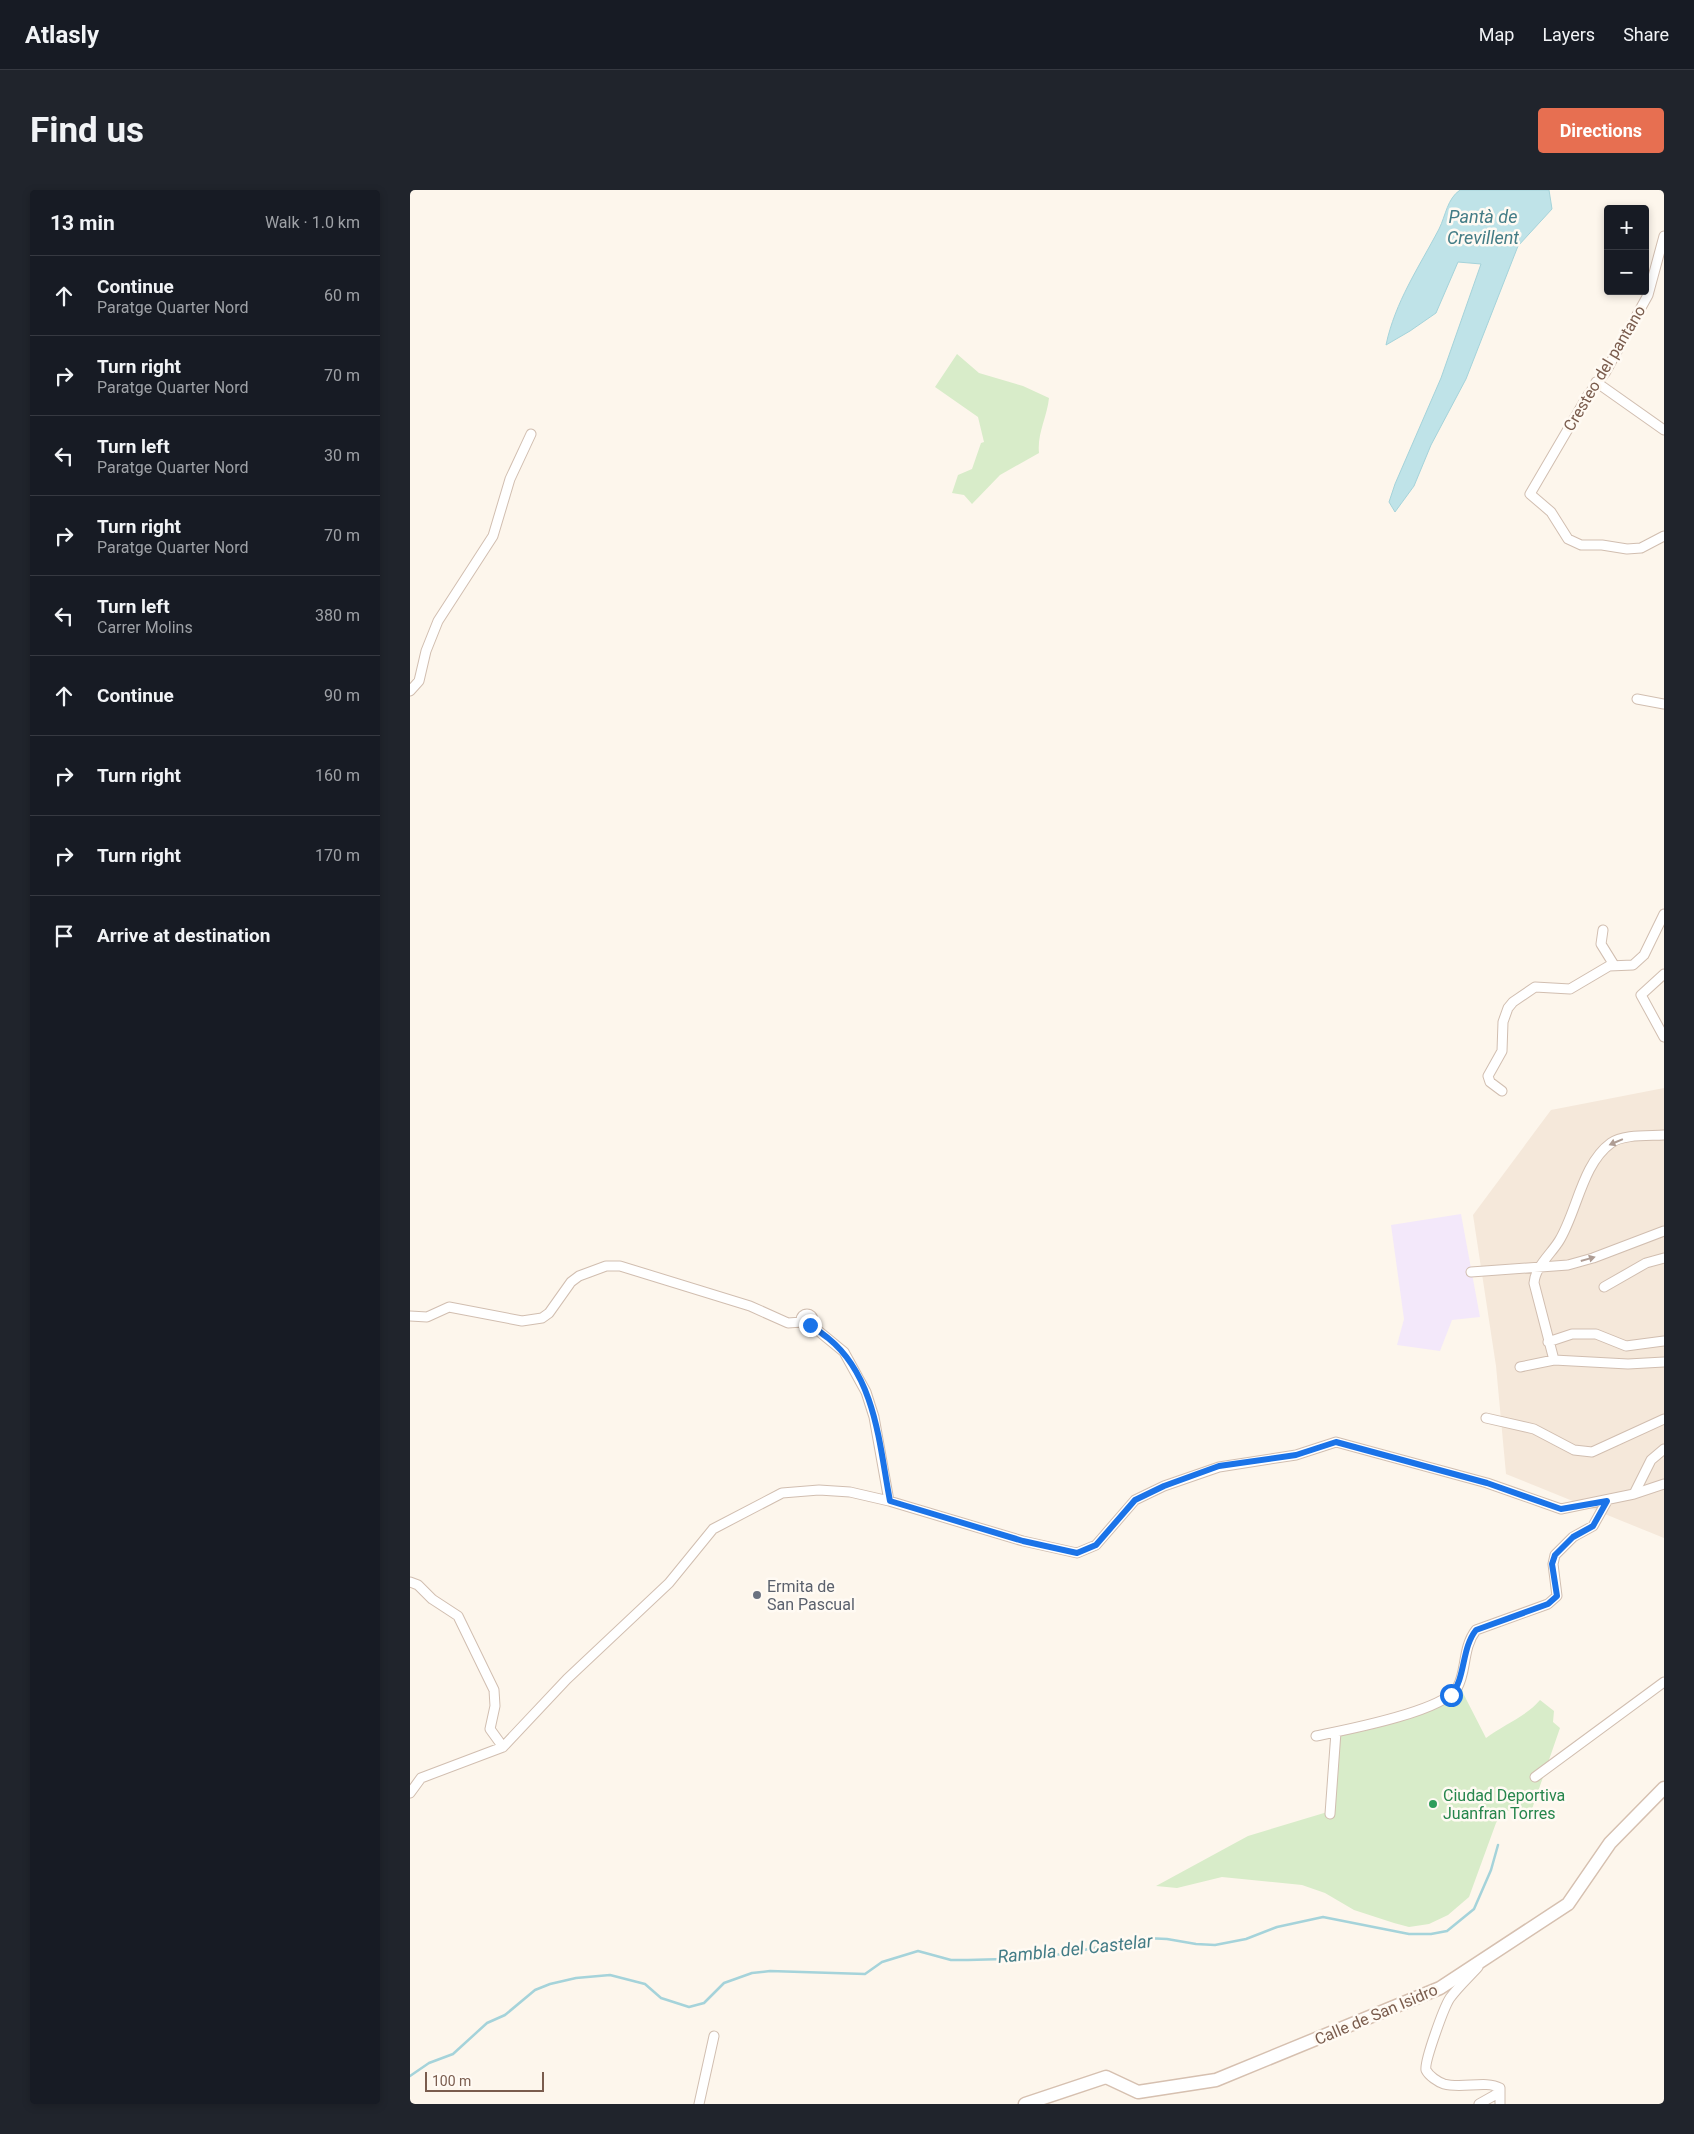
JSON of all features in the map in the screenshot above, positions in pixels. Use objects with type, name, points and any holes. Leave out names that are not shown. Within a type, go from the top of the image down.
[{"type":"street","name":"Cresteo del pantano","points":[[1664,236],[1648,295],[1605,373],[1596,382],[1530,494],[1551,512],[1568,539],[1581,545],[1602,545],[1627,549],[1642,548],[1664,536]]},
{"type":"street","points":[[1596,382],[1664,430]]},
{"type":"street","points":[[410,690],[419,681],[426,651],[438,621],[493,536],[510,479],[531,434]]},
{"type":"street","points":[[1637,699],[1664,704]]},
{"type":"street","points":[[1502,1091],[1490,1082],[1488,1076],[1502,1051],[1503,1022],[1508,1008],[1513,1002],[1536,987],[1570,989],[1614,965],[1633,965],[1644,955],[1664,914]]},
{"type":"street","points":[[1604,930],[1601,944],[1614,965]]},
{"type":"street","points":[[1664,974],[1641,995],[1664,1037]]},
{"type":"street","points":[[1554,1360],[1534,1282],[1534,1274],[1563,1234],[1589,1172],[1610,1143],[1621,1139],[1664,1134]]},
{"type":"street","points":[[1472,1272],[1568,1265],[1593,1258],[1664,1231]]},
{"type":"street","points":[[1604,1287],[1646,1264],[1664,1258]]},
{"type":"street","points":[[410,1316],[427,1317],[449,1306],[522,1321],[542,1318],[549,1314],[571,1282],[578,1276],[606,1266],[620,1266],[750,1306],[788,1323],[806,1323],[844,1352],[866,1392],[874,1417],[890,1501]]},
{"type":"street","points":[[1548,1342],[1572,1334],[1596,1334],[1626,1346],[1664,1341]]},
{"type":"street","points":[[1520,1367],[1554,1360],[1628,1364],[1664,1362]]},
{"type":"street","points":[[1486,1418],[1534,1429],[1574,1450],[1592,1452],[1664,1419]]},
{"type":"street","points":[[410,1793],[421,1778],[503,1746],[567,1679],[669,1583],[713,1530],[782,1493],[820,1490],[850,1492],[890,1501],[1023,1541],[1077,1553],[1096,1545],[1135,1500],[1164,1486],[1219,1466],[1296,1455],[1336,1442],[1487,1483],[1561,1509],[1607,1501],[1664,1484]]},
{"type":"street","points":[[1634,1494],[1651,1460],[1664,1449]]},
{"type":"street","points":[[1316,1736],[1372,1725],[1438,1703],[1451,1695],[1458,1687],[1470,1638],[1476,1630],[1548,1604],[1557,1596],[1552,1564],[1555,1555],[1573,1537],[1593,1526],[1607,1501]]},
{"type":"street","points":[[410,1582],[418,1585],[458,1616],[494,1690],[495,1706],[490,1729],[503,1746]]},
{"type":"street","points":[[1535,1778],[1664,1682]]},
{"type":"street","points":[[1330,1814],[1336,1732]]},
{"type":"street","name":"Calle de San Isidro","points":[[1025,2104],[1106,2078],[1138,2092],[1216,2080],[1440,1988],[1568,1904],[1610,1842],[1664,1788]]},
{"type":"street","points":[[1488,1956],[1449,2000],[1426,2058],[1426,2071],[1443,2084],[1466,2087],[1493,2084],[1500,2088]]},
{"type":"street","points":[[699,2104],[714,2036]]},
{"type":"street","points":[[1479,2104],[1495,2095],[1500,2088]]},
{"type":"street","points":[[1500,2088],[1500,2104]]},
{"type":"shaded area","points":[[1664,1088],[1664,1538],[1506,1474],[1496,1366],[1473,1215],[1551,1110]]},
{"type":"shaded area","points":[[1461,1214],[1480,1317],[1452,1320],[1440,1351],[1397,1345],[1404,1319],[1391,1225]]},
{"type":"green space","points":[[957,354],[979,373],[1023,386],[1049,398],[1039,439],[1039,453],[1000,475],[972,504],[964,495],[952,493],[958,475],[972,469],[981,443],[984,442],[978,417],[935,387]]},
{"type":"green space","name":"Ciudad Deportiva Juanfran Torres","points":[[1461,1682],[1463,1693],[1486,1738],[1522,1716],[1540,1700],[1554,1711],[1553,1722],[1560,1728],[1532,1809],[1503,1811],[1496,1823],[1469,1897],[1448,1915],[1429,1924],[1409,1927],[1354,1910],[1325,1893],[1302,1885],[1222,1877],[1177,1888],[1156,1886],[1248,1836],[1334,1810],[1337,1739],[1343,1732],[1366,1731],[1368,1728],[1422,1711]]},
{"type":"water","name":"Pantà de Crevillent","points":[[1460,190],[1549,190],[1552,209],[1518,246],[1466,379],[1431,445],[1414,486],[1395,512],[1389,502],[1395,484],[1441,378],[1481,264],[1458,262],[1436,313],[1386,345],[1401,299],[1439,229],[1449,203]]},
{"type":"waterway","name":"Rambla del Castelar","points":[[410,2076],[429,2063],[453,2054],[487,2023],[505,2015],[535,1990],[550,1984],[576,1978],[610,1975],[645,1984],[661,1998],[689,2007],[704,2003],[724,1983],[752,1973],[770,1971],[865,1974],[882,1962],[918,1951],[951,1960],[968,1960],[1063,1954],[1145,1938],[1215,1945],[1246,1939],[1277,1927],[1323,1917],[1409,1934],[1431,1934],[1447,1931],[1474,1909],[1491,1870],[1498,1845]]},
{"type":"place","name":"Ermita de San Pascual","points":[[757,1595]]},
{"type":"place","name":"Ciudad Deportiva Juanfran Torres","points":[[1433,1804]]},
{"type":"route","points":[[810,1325],[844,1352],[866,1392],[874,1417],[890,1501],[1023,1541],[1077,1553],[1096,1545],[1135,1500],[1164,1486],[1219,1466],[1296,1455],[1336,1442],[1487,1483],[1561,1509],[1607,1501],[1593,1526],[1573,1537],[1555,1555],[1552,1564],[1557,1585],[1557,1596],[1548,1604],[1476,1630],[1470,1638],[1466,1650],[1458,1687],[1451,1695]]}]
